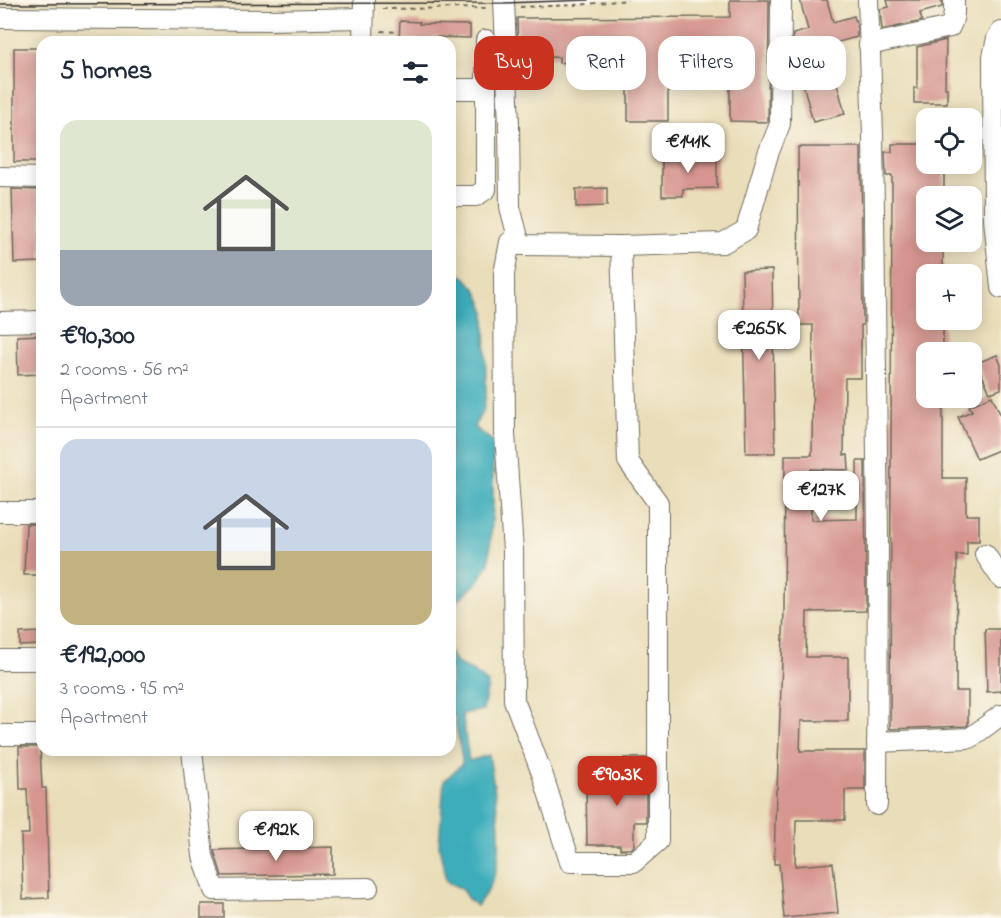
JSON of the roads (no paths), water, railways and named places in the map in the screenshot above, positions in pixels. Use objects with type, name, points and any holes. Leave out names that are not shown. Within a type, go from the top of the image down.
[{"type":"lane","points":[[504,0],[510,207],[519,245],[621,246],[723,243],[746,230],[768,154],[780,123],[781,0]]},
{"type":"lane","points":[[868,0],[873,134],[878,536],[877,805]]},
{"type":"lane","points":[[869,45],[950,27],[954,14],[954,0]]},
{"type":"lane","points":[[0,18],[269,20],[364,9],[363,36]]},
{"type":"lane","points":[[1001,33],[996,38],[993,80],[994,220],[1001,288]]},
{"type":"lane","points":[[456,89],[474,89]]},
{"type":"lane","points":[[456,196],[476,196],[486,189],[486,90]]},
{"type":"lane","points":[[0,177],[36,178]]},
{"type":"lane","points":[[518,238],[510,242],[504,274],[505,434],[513,550],[514,700],[543,776],[570,862],[634,862],[658,841],[658,503],[628,461],[621,246]]},
{"type":"lane","points":[[0,322],[36,321]]},
{"type":"lane","points":[[0,512],[36,512]]},
{"type":"lane","points":[[986,554],[1001,578]]},
{"type":"lane","points":[[0,660],[36,660]]},
{"type":"lane","points":[[877,742],[970,738],[1001,715]]},
{"type":"lane","points":[[0,735],[36,735]]},
{"type":"lane","points":[[193,756],[203,856],[214,890],[368,888]]},
{"type":"water","points":[[456,272],[465,277],[477,291],[485,310],[486,394],[483,412],[475,427],[493,441],[493,506],[489,564],[477,583],[457,601]]},
{"type":"water","points":[[456,663],[471,670],[488,683],[483,710],[462,714],[469,761],[489,755],[498,818],[497,865],[490,886],[477,906],[468,899],[461,888],[446,881],[439,845],[444,781],[462,764],[456,726]]},
{"type":"tram line","points":[[0,4],[504,3],[588,0]]}]
